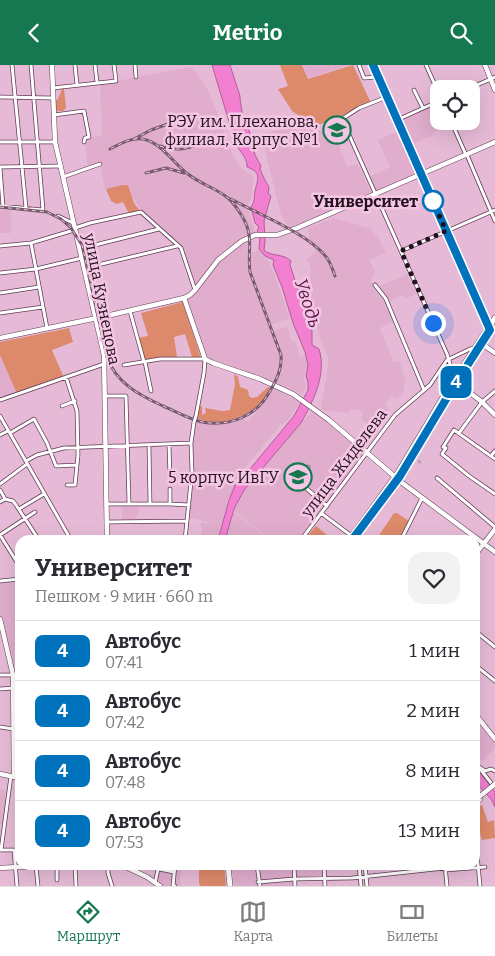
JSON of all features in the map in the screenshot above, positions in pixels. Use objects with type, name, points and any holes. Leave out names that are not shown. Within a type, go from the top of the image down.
[{"type":"highway","points":[[356,535],[398,479],[455,380],[495,318]]},
{"type":"highway","points":[[490,328],[495,323]]},
{"type":"highway","points":[[356,535],[398,479]]},
{"type":"highway","points":[[230,870],[232,886]]},
{"type":"main road","name":"улица Кузнецова","points":[[52,65],[55,142],[73,227],[96,319],[104,364],[107,535]]},
{"type":"main road","points":[[373,65],[490,328]]},
{"type":"main road","points":[[485,65],[495,90]]},
{"type":"main road","points":[[0,338],[96,319],[190,295],[222,255],[248,238],[258,235],[277,235],[298,228],[495,142]]},
{"type":"main road","points":[[184,297],[205,359],[274,384],[300,399],[422,499],[471,535]]},
{"type":"main road","points":[[479,345],[495,354]]},
{"type":"main road","points":[[455,380],[495,415]]},
{"type":"main road","points":[[480,548],[495,528]]},
{"type":"main road","points":[[480,542],[495,553]]},
{"type":"main road","points":[[0,619],[15,672]]},
{"type":"main road","points":[[12,776],[13,688],[15,679]]},
{"type":"main road","points":[[480,720],[495,739]]},
{"type":"main road","points":[[0,774],[15,777]]},
{"type":"main road","points":[[480,796],[493,784]]},
{"type":"main road","points":[[0,867],[15,866]]},
{"type":"main road","points":[[131,870],[158,884]]},
{"type":"street","points":[[12,65],[26,208]]},
{"type":"street","points":[[31,65],[33,97],[38,143],[39,167],[43,210],[2,206],[0,167],[39,167],[61,166]]},
{"type":"street","points":[[75,65],[77,85]]},
{"type":"street","points":[[94,65],[97,82]]},
{"type":"street","points":[[52,88],[116,81],[114,65]]},
{"type":"street","points":[[134,65],[136,77]]},
{"type":"street","points":[[359,65],[364,78],[378,77]]},
{"type":"street","points":[[427,65],[434,80]]},
{"type":"street","points":[[414,90],[423,108]]},
{"type":"street","points":[[0,97],[53,98]]},
{"type":"street","points":[[387,97],[359,108],[342,119],[449,359],[455,380]]},
{"type":"street","points":[[397,120],[430,105]]},
{"type":"street","points":[[53,115],[84,111],[89,137],[85,138],[84,142]]},
{"type":"street","points":[[456,130],[495,221]]},
{"type":"street","points":[[0,143],[55,142]]},
{"type":"street","points":[[63,177],[100,164]]},
{"type":"street","points":[[401,251],[495,209]]},
{"type":"street","points":[[0,246],[31,243],[73,227],[141,211],[180,248],[195,290]]},
{"type":"street","points":[[58,216],[73,227]]},
{"type":"street","points":[[90,246],[159,229]]},
{"type":"street","points":[[31,243],[47,329]]},
{"type":"street","points":[[89,267],[178,246]]},
{"type":"street","points":[[0,273],[36,269],[82,258]]},
{"type":"street","points":[[375,285],[386,299],[424,390]]},
{"type":"street","points":[[0,293],[39,287]]},
{"type":"street","points":[[0,313],[42,307]]},
{"type":"street","points":[[130,311],[151,391]]},
{"type":"street","points":[[449,359],[479,345]]},
{"type":"street","points":[[124,365],[177,358],[205,359],[191,443],[192,472],[186,535]]},
{"type":"street","name":"улица Жиделева","points":[[305,535],[395,415],[431,384],[449,359]]},
{"type":"street","points":[[0,401],[104,364]]},
{"type":"street","points":[[66,377],[78,411],[75,485],[67,485]]},
{"type":"street","points":[[459,433],[482,402],[495,391]]},
{"type":"street","points":[[105,395],[126,396],[129,504]]},
{"type":"street","points":[[62,406],[75,401]]},
{"type":"street","points":[[0,416],[68,535]]},
{"type":"street","points":[[0,435],[34,419],[56,466],[76,465]]},
{"type":"street","points":[[495,459],[454,430],[444,447],[446,448],[442,455],[468,476],[495,494]]},
{"type":"street","points":[[0,484],[38,455],[50,451],[106,446],[191,443]]},
{"type":"street","points":[[169,444],[170,479]]},
{"type":"street","points":[[148,445],[150,504]]},
{"type":"street","points":[[491,456],[495,451]]},
{"type":"street","points":[[308,467],[300,483],[327,506]]},
{"type":"street","points":[[437,478],[495,528]]},
{"type":"street","points":[[170,489],[170,504]]},
{"type":"street","points":[[0,490],[5,499]]},
{"type":"street","points":[[19,509],[44,493]]},
{"type":"street","points":[[0,502],[5,499],[13,501],[36,535]]},
{"type":"street","points":[[404,535],[422,499]]},
{"type":"street","points":[[107,504],[189,505]]},
{"type":"street","points":[[15,559],[0,535],[35,512]]},
{"type":"street","points":[[321,513],[348,535]]},
{"type":"street","points":[[107,522],[187,521]]},
{"type":"street","points":[[0,581],[15,580]]},
{"type":"street","points":[[480,635],[495,647]]},
{"type":"street","points":[[480,669],[495,681]]},
{"type":"street","points":[[0,675],[15,675]]},
{"type":"street","points":[[0,689],[13,688]]},
{"type":"street","points":[[0,727],[13,729]]},
{"type":"street","points":[[480,767],[486,771],[491,769],[495,771]]},
{"type":"street","points":[[480,769],[493,784]]},
{"type":"street","points":[[12,776],[1,849],[14,850],[15,866]]},
{"type":"street","points":[[480,868],[484,867]]},
{"type":"street","points":[[15,870],[17,886]]},
{"type":"street","points":[[36,870],[38,886]]},
{"type":"street","points":[[56,870],[57,880]]},
{"type":"street","points":[[75,870],[76,886]]},
{"type":"street","points":[[108,870],[112,886]]},
{"type":"street","points":[[158,884],[159,870]]},
{"type":"street","points":[[168,870],[174,872],[173,885],[175,886]]},
{"type":"street","points":[[258,870],[259,884],[294,879],[366,877],[407,870]]},
{"type":"street","points":[[294,870],[295,886]]},
{"type":"street","points":[[324,870],[326,886]]},
{"type":"street","points":[[359,870],[360,886]]},
{"type":"street","points":[[365,870],[367,886]]},
{"type":"street","points":[[445,870],[447,886]]},
{"type":"street","points":[[478,870],[479,886]]},
{"type":"shaded area","name":"Уводь","points":[[212,65],[230,65],[240,96],[246,129],[249,130],[255,155],[269,187],[268,193],[271,196],[264,221],[264,250],[291,261],[290,265],[312,331],[312,345],[319,349],[321,368],[318,387],[306,415],[244,490],[234,509],[226,535],[219,535],[236,483],[294,416],[308,390],[306,376],[308,365],[305,352],[273,265],[274,260],[265,256],[259,249],[260,234],[257,231],[259,227],[255,223],[251,207],[254,201],[258,176],[255,171],[247,167],[246,159],[234,141],[235,124],[231,122],[230,125]]},
{"type":"shaded area","points":[[280,65],[302,65],[308,79],[353,65],[371,103],[315,126],[292,111],[278,89],[288,86]]},
{"type":"shaded area","points":[[303,65],[350,65],[308,78]]},
{"type":"shaded area","points":[[192,67],[209,92],[234,158],[241,168],[254,177],[251,198],[247,207],[256,234],[222,256],[196,285],[194,285],[181,247],[142,211],[132,196],[128,184],[105,189],[100,164],[88,168],[85,142],[85,138],[102,136],[100,82],[116,81]]},
{"type":"shaded area","points":[[62,89],[64,89],[66,108],[63,111],[58,111],[56,110],[56,100]]},
{"type":"shaded area","points":[[430,106],[430,130],[440,130],[433,133],[432,136],[410,145],[399,120]]},
{"type":"shaded area","points":[[302,122],[322,131],[326,139],[335,135],[347,167],[358,164],[371,193],[289,228],[281,215],[261,135]]},
{"type":"shaded area","points":[[396,132],[416,173],[376,191],[369,177],[390,167],[378,140]]},
{"type":"shaded area","points":[[128,185],[134,203],[139,210],[137,212],[128,212],[123,202],[117,204],[111,201],[106,189]]},
{"type":"shaded area","points":[[0,208],[11,208],[11,233],[0,233]]},
{"type":"shaded area","points":[[334,218],[369,228],[378,237],[386,253],[370,260],[375,272],[371,280],[375,291],[386,304],[393,322],[380,328],[394,362],[399,361],[406,381],[404,393],[397,399],[391,396],[385,405],[389,409],[381,419],[375,415],[367,424],[362,420],[362,411],[350,409],[349,413],[321,410],[329,359],[307,297],[311,269],[307,259],[316,251],[310,240],[308,228]]},
{"type":"shaded area","points":[[251,238],[249,270],[279,352],[278,375],[282,358],[273,331],[287,326],[291,340],[296,343],[300,357],[304,355],[306,357],[307,365],[303,380],[306,384],[303,394],[276,383],[278,376],[274,383],[206,358],[185,299],[219,261]]},
{"type":"shaded area","points":[[258,250],[269,261],[290,318],[271,325],[250,272],[251,253]]},
{"type":"shaded area","points":[[407,274],[416,294],[405,299],[403,295],[387,302],[380,286]]},
{"type":"shaded area","points":[[183,302],[201,358],[192,357],[185,334],[174,337],[177,357],[145,362],[138,338],[148,336],[141,313]]},
{"type":"shaded area","points":[[69,328],[73,342],[52,350],[64,378],[17,394],[0,355],[0,342]]},
{"type":"shaded area","points":[[0,354],[16,392],[0,398]]},
{"type":"shaded area","points":[[234,374],[238,377],[240,387],[248,390],[249,396],[252,398],[257,397],[268,387],[271,388],[258,405],[239,417],[229,421],[218,422],[197,418],[200,406],[202,406],[202,415],[206,413],[205,408],[222,411],[230,410],[235,384]]},
{"type":"shaded area","points":[[274,387],[300,403],[288,420],[282,425],[280,424],[242,471],[228,500],[223,518],[231,522],[233,512],[262,535],[226,535],[229,526],[222,523],[218,535],[201,535],[201,522],[207,524],[209,522],[189,518],[192,485],[192,444],[195,420],[220,423],[242,418],[247,422],[261,407]]},
{"type":"shaded area","points":[[312,411],[338,430],[365,454],[303,535],[265,535],[234,511],[244,490]]},
{"type":"shaded area","points":[[122,505],[138,505],[136,521],[122,521]]},
{"type":"shaded area","points":[[394,513],[409,521],[402,535],[379,535]]},
{"type":"shaded area","points":[[316,526],[327,535],[308,535]]},
{"type":"shaded area","points":[[15,582],[15,672],[0,613],[0,583]]},
{"type":"shaded area","points":[[480,725],[495,742],[495,749],[482,761],[480,760]]},
{"type":"shaded area","points":[[480,773],[495,792],[495,807],[491,799],[480,787]]},
{"type":"shaded area","points":[[0,789],[5,790],[6,811],[4,824],[0,824]]},
{"type":"shaded area","points":[[482,805],[488,822],[494,820],[495,838],[482,840],[480,833],[480,806]]},
{"type":"shaded area","points":[[158,870],[181,870],[180,886],[161,886],[156,882]]},
{"type":"shaded area","points":[[199,870],[224,870],[226,886],[201,886],[199,884]]},
{"type":"shaded area","points":[[232,870],[257,870],[259,886],[234,886]]},
{"type":"shaded area","points":[[258,870],[323,870],[324,877],[295,879],[295,886],[260,886]]},
{"type":"tunnel","points":[[418,461],[422,463]]},
{"type":"railway","points":[[134,139],[151,130],[190,116]]},
{"type":"railway","points":[[0,207],[47,212],[61,219],[71,228],[82,245],[107,357],[122,381],[137,393],[197,421],[223,423],[242,418],[258,407],[273,387],[280,369],[281,360],[281,355],[250,272],[249,238],[246,224],[228,198],[183,170],[162,149],[150,141],[134,139],[110,149]]},
{"type":"railway","points":[[160,146],[179,149],[210,140]]},
{"type":"railway","points":[[146,173],[166,168],[184,173]]},
{"type":"railway","points":[[231,199],[282,225],[319,249],[327,258],[335,276]]},
{"type":"bus line","name":"4","points":[[356,535],[400,476],[490,330],[373,65]]},
{"type":"place","name":"РЭУ им. Плеханова, филиал, Корпус №1","points":[[337,130]]},
{"type":"place","name":"Университет","points":[[433,201]]},
{"type":"place","name":"5 корпус ИвГУ","points":[[298,477]]},
{"type":"route","points":[[433,201],[446,231],[401,251],[433,323]]}]
